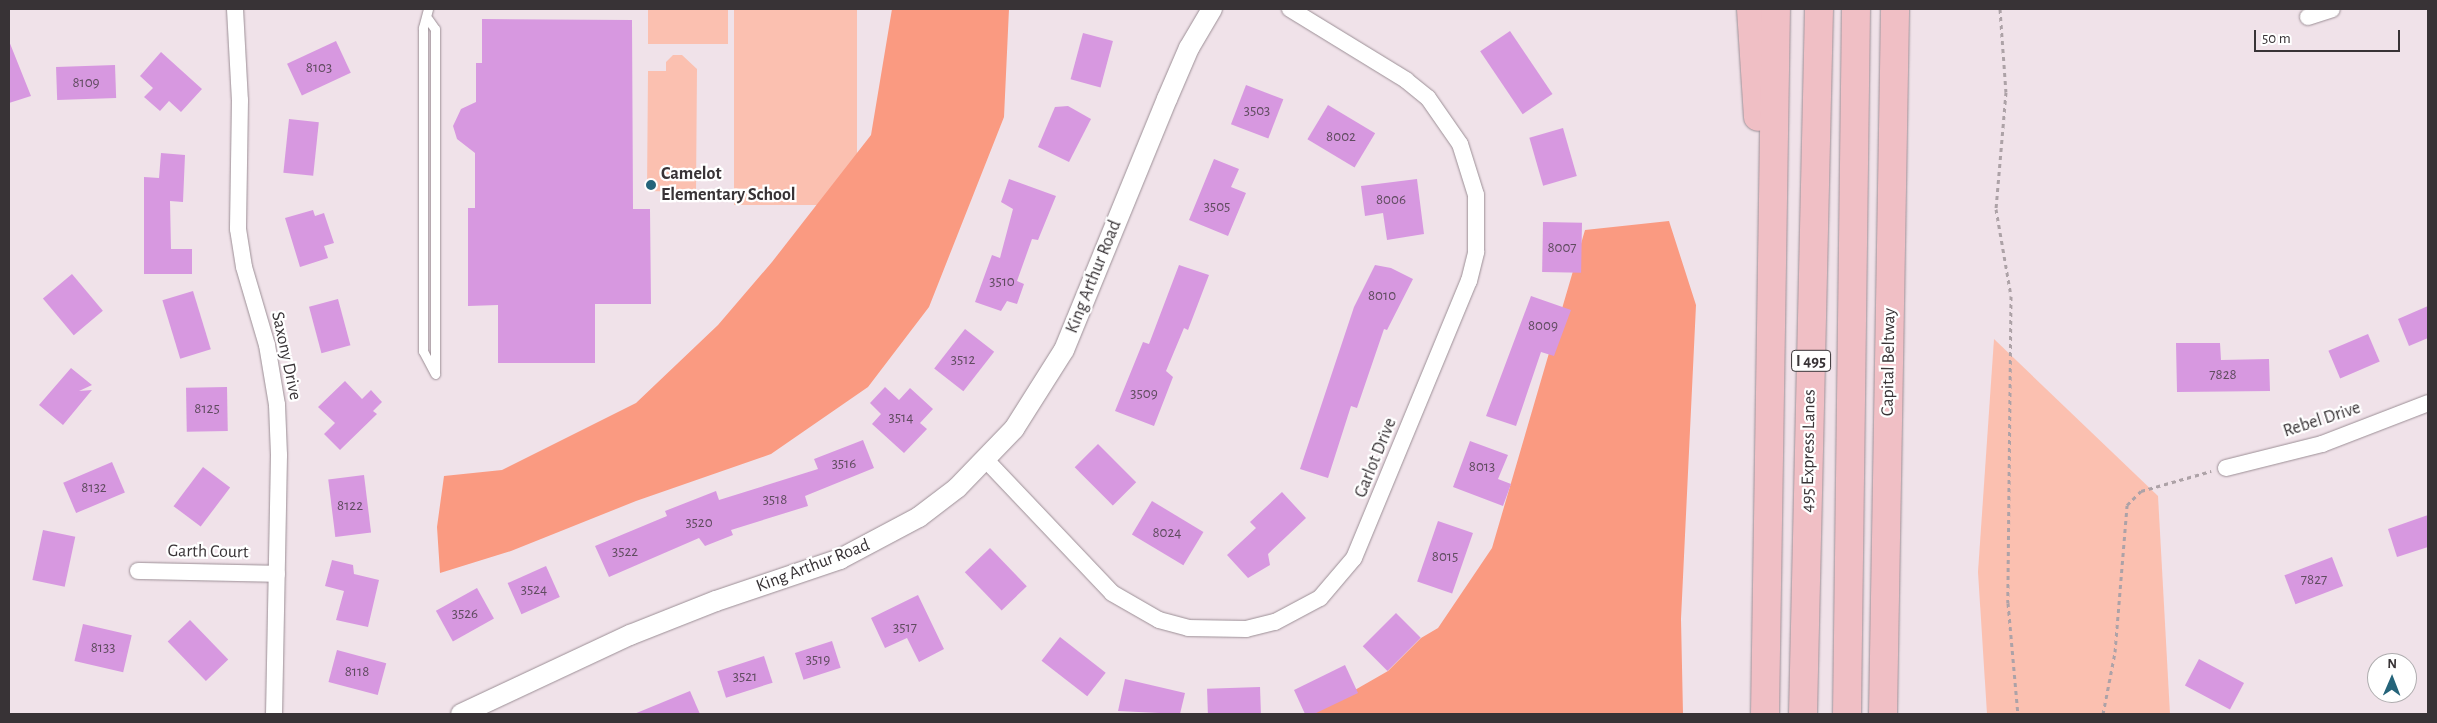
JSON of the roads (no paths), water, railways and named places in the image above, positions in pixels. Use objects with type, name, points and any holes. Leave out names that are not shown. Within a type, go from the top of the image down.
[{"type":"highway","points":[[1751,9],[1771,314]]},
{"type":"highway","name":"I 495","points":[[1764,714],[1776,9]]},
{"type":"highway","name":"495 Express Lanes","points":[[1803,714],[1819,9]]},
{"type":"highway","name":"I 495","points":[[1847,714],[1856,9]]},
{"type":"highway","name":"Capital Beltway","points":[[1883,714],[1895,9]]},
{"type":"highway","points":[[1892,194],[1912,9]]},
{"type":"street","name":"Saxony Drive","points":[[235,9],[240,100],[238,229],[244,267],[267,345],[276,405],[279,455],[274,714]]},
{"type":"street","name":"King Arthur Road","points":[[460,714],[630,635],[716,601],[840,559],[881,540],[957,488],[1014,429],[1064,350],[1166,99],[1189,48],[1212,9]]},
{"type":"street","name":"Garlot Drive","points":[[986,460],[1080,563],[1112,593],[1159,620],[1188,628],[1218,630],[1274,622],[1320,598],[1354,558],[1469,281],[1476,252],[1476,195],[1460,144],[1428,98],[1406,80],[1290,9]]},
{"type":"street","points":[[2308,17],[2332,9]]},
{"type":"street","name":"Rebel Drive","points":[[2226,468],[2322,444],[2428,403]]},
{"type":"street","name":"Garth Court","points":[[138,571],[277,574]]},
{"type":"lane","points":[[428,9],[428,19],[424,28],[423,352],[435,374],[435,29],[428,19]]},
{"type":"place","name":"Camelot Elementary School","points":[[651,185]]}]
